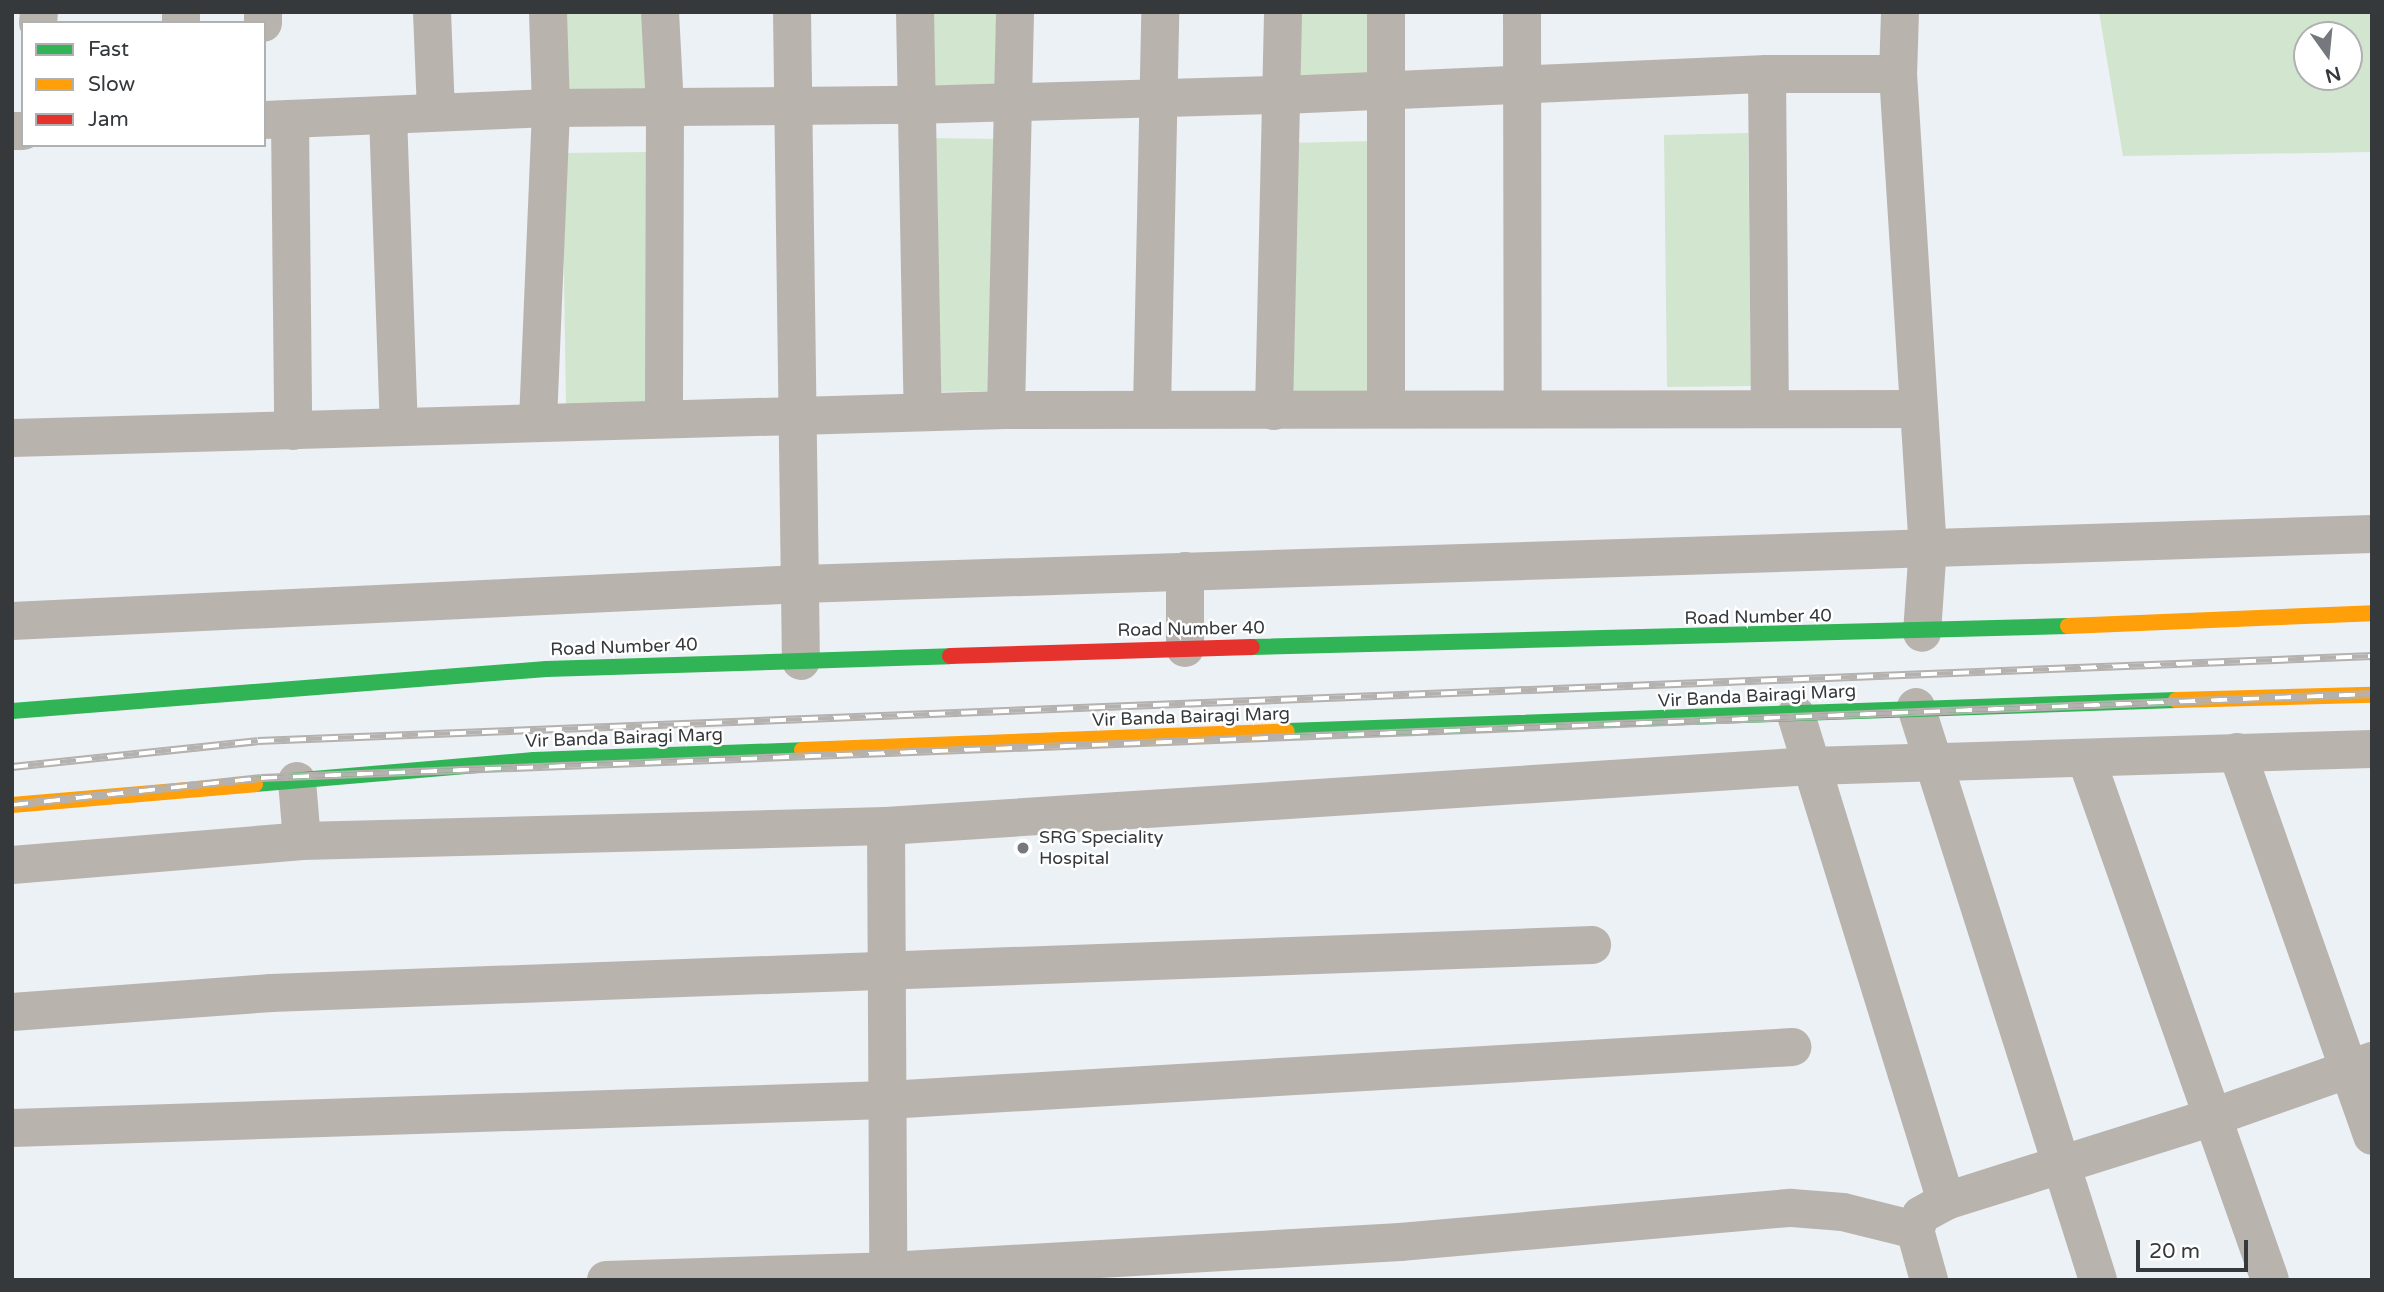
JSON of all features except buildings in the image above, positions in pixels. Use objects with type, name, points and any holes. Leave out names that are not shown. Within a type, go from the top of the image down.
[{"type":"main road","name":"Road Number 40","points":[[12,710],[546,668],[1185,648],[1922,633],[2372,613]]},
{"type":"main road","name":"Vir Banda Bairagi Marg","points":[[12,805],[534,760],[1796,715],[1916,707],[2372,695]]},
{"type":"street","points":[[432,12],[436,113]]},
{"type":"street","points":[[538,421],[551,108],[548,12]]},
{"type":"street","points":[[660,12],[665,109],[664,419]]},
{"type":"street","points":[[792,12],[796,104],[801,661]]},
{"type":"street","points":[[915,12],[914,105],[923,411]]},
{"type":"street","points":[[1006,410],[1015,12]]},
{"type":"street","points":[[1152,409],[1161,95],[1160,12]]},
{"type":"street","points":[[1273,411],[1283,12]]},
{"type":"street","points":[[1386,12],[1389,89],[1386,407]]},
{"type":"street","points":[[1522,12],[1523,407]]},
{"type":"street","points":[[1900,12],[1898,74],[1917,409],[1928,545],[1922,633]]},
{"type":"street","points":[[1767,74],[1770,405]]},
{"type":"street","points":[[293,431],[277,120],[551,108],[914,105],[1161,95],[1283,95],[1767,74],[1898,74]]},
{"type":"street","points":[[388,115],[399,426]]},
{"type":"street","points":[[12,438],[538,421],[797,418],[923,411],[1273,411],[1386,407],[1770,405],[1917,409]]},
{"type":"street","points":[[12,621],[801,584],[1928,545],[2372,534]]},
{"type":"street","points":[[1185,571],[1185,648]]},
{"type":"street","points":[[1916,707],[1930,763],[2063,1163],[2098,1280]]},
{"type":"street","points":[[1796,715],[1946,1201]]},
{"type":"street","points":[[12,865],[302,841],[886,826],[1811,766],[2372,749]]},
{"type":"street","points":[[2237,752],[2360,1065],[2372,1136]]},
{"type":"street","points":[[2086,758],[2270,1280]]},
{"type":"street","points":[[297,781],[302,841]]},
{"type":"street","points":[[886,826],[888,1271]]},
{"type":"street","points":[[12,1012],[271,993],[1592,945]]},
{"type":"street","points":[[12,1128],[887,1100],[1792,1046]]},
{"type":"street","points":[[1929,1280],[1915,1230],[1921,1214],[1946,1201],[2213,1117],[2360,1065]]},
{"type":"street","points":[[606,1280],[888,1271],[1400,1242],[1792,1208],[1843,1212],[1915,1230]]},
{"type":"green space","points":[[559,12],[643,12],[645,97],[560,98]]},
{"type":"green space","points":[[928,12],[1006,12],[1006,85],[929,86]]},
{"type":"green space","points":[[1292,12],[1376,12],[1377,84],[1293,85]]},
{"type":"green space","points":[[2099,12],[2372,12],[2372,152],[2123,156]]},
{"type":"green space","points":[[1748,133],[1751,386],[1667,387],[1664,135]]},
{"type":"green space","points":[[927,138],[1000,139],[995,391],[934,392]]},
{"type":"green space","points":[[1372,141],[1375,394],[1291,395],[1288,143]]},
{"type":"green space","points":[[647,152],[650,405],[566,405],[562,153]]},
{"type":"railway","points":[[12,767],[258,741],[2372,656]]},
{"type":"railway","points":[[12,805],[261,778],[2372,694]]},
{"type":"traffic: fast","points":[[1252,647],[2068,626]]},
{"type":"traffic: fast","points":[[12,711],[546,669],[950,656]]},
{"type":"traffic: fast","points":[[1287,731],[2176,700]]},
{"type":"traffic: fast","points":[[255,784],[534,760],[802,750]]},
{"type":"traffic: slow","points":[[2068,626],[2372,613]]},
{"type":"traffic: slow","points":[[2176,700],[2372,695]]},
{"type":"traffic: slow","points":[[802,750],[1287,731]]},
{"type":"traffic: slow","points":[[12,805],[255,784]]},
{"type":"traffic: jam","points":[[950,656],[1252,647]]},
{"type":"place","name":"SRG Speciality Hospital","points":[[1023,848]]}]
